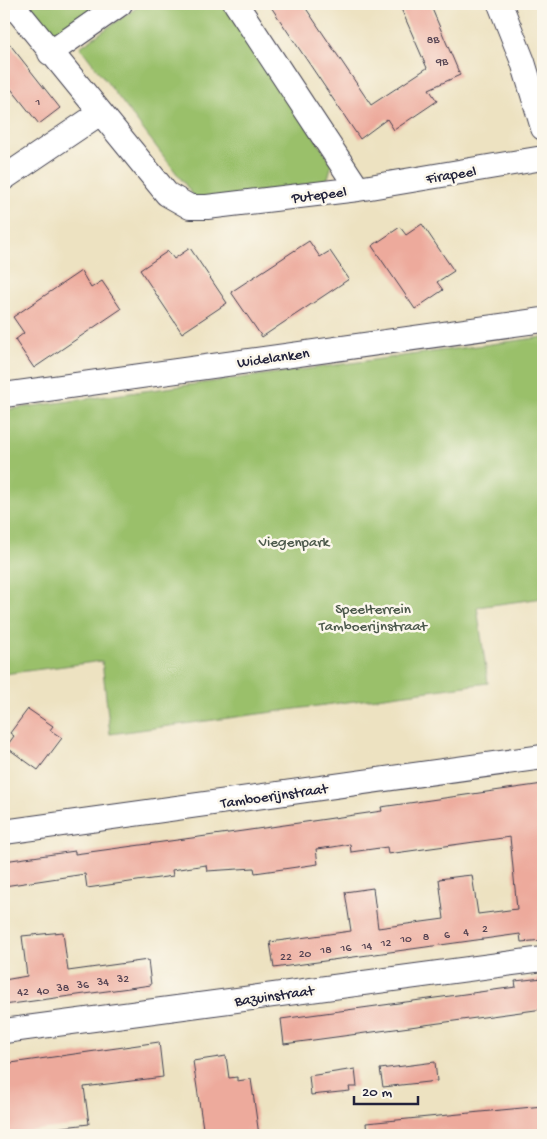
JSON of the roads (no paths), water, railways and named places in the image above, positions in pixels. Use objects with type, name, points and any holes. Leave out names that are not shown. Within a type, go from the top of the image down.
[{"type":"street","name":"Putepeel","points":[[12,4],[168,194],[190,207],[233,204],[358,189],[236,4]]},
{"type":"street","points":[[50,52],[120,4]]},
{"type":"street","points":[[500,4],[523,62],[543,128]]},
{"type":"street","points":[[4,178],[100,113]]},
{"type":"street","name":"Firapeel","points":[[358,189],[543,158]]},
{"type":"street","name":"Widelanken","points":[[4,395],[543,320]]},
{"type":"street","name":"Tamboerijnstraat","points":[[4,832],[543,757]]},
{"type":"street","name":"Bazuinstraat","points":[[4,1031],[543,959]]},
{"type":"park label","name":"Viegenpark","points":[[294,541]]},
{"type":"park label","name":"Speelterrein Tamboerijnstraat","points":[[373,616]]}]
